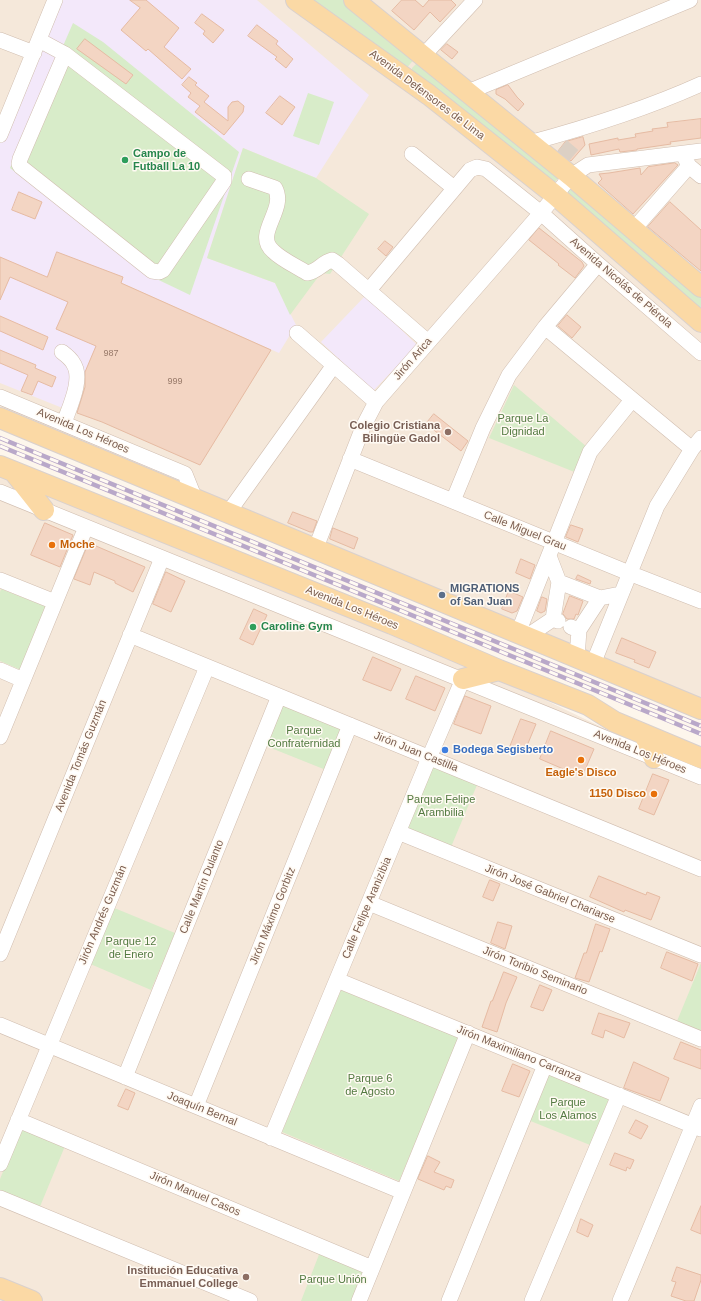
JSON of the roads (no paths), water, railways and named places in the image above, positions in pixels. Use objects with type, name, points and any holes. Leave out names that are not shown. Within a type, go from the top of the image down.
[{"type":"main road","name":"Avenida Defensores de Lima","points":[[296,0],[418,86],[555,195]]},
{"type":"main road","points":[[363,3],[423,56],[529,143],[575,165],[633,230],[701,287]]},
{"type":"main road","name":"Avenida Nicolás de Piérola","points":[[555,195],[701,322]]},
{"type":"main road","name":"Avenida Los Héroes","points":[[0,418],[701,710]]},
{"type":"main road","points":[[7,469],[44,510]]},
{"type":"main road","name":"Avenida Los Héroes","points":[[7,469],[392,624],[499,670],[588,705],[615,722],[701,758]]},
{"type":"main road","points":[[463,680],[499,670]]},
{"type":"main road","points":[[588,705],[619,714],[701,748]]},
{"type":"main road","points":[[644,734],[654,758]]},
{"type":"main road","points":[[0,1288],[32,1301]]},
{"type":"street","points":[[1,130],[55,0]]},
{"type":"street","points":[[423,56],[476,0]]},
{"type":"street","points":[[468,92],[690,0]]},
{"type":"street","points":[[0,40],[37,46],[65,54],[224,176],[224,181],[163,270],[159,272],[152,271],[21,168],[19,164],[65,54]]},
{"type":"street","points":[[529,143],[557,142],[663,101],[701,84]]},
{"type":"street","points":[[633,230],[686,159],[701,150]]},
{"type":"street","points":[[412,154],[454,188]]},
{"type":"street","points":[[575,165],[686,159]]},
{"type":"street","points":[[686,159],[701,176]]},
{"type":"street","name":"Jirón Arica","points":[[315,550],[363,427],[376,402],[541,213],[575,165]]},
{"type":"street","points":[[368,290],[470,170],[477,167],[486,168],[541,213]]},
{"type":"street","points":[[249,179],[275,188],[278,194],[276,212],[266,233],[266,241],[271,251],[307,273],[315,271],[327,261],[332,260],[428,342]]},
{"type":"street","name":"Avenida Nicolás de Piérola","points":[[541,213],[701,353]]},
{"type":"street","points":[[453,501],[483,428],[506,380],[546,327],[598,264]]},
{"type":"street","points":[[546,327],[632,400],[696,444],[657,506],[620,594],[585,661]]},
{"type":"street","points":[[297,332],[376,402]]},
{"type":"street","points":[[62,352],[74,363],[77,372],[77,383],[64,423]]},
{"type":"street","points":[[228,513],[334,365]]},
{"type":"street","name":"Avenida Los Héroes","points":[[0,397],[186,474],[195,499]]},
{"type":"street","points":[[522,635],[552,549],[590,452],[632,400]]},
{"type":"street","name":"Calle Miguel Grau","points":[[350,459],[453,501],[552,549],[629,573],[701,601]]},
{"type":"street","name":"Avenida Los Héroes","points":[[0,492],[701,777]]},
{"type":"street","points":[[0,737],[86,527]]},
{"type":"street","points":[[552,549],[559,582],[565,624],[585,661]]},
{"type":"street","name":"Avenida Tomás Guzmán","points":[[0,954],[3,937],[162,558]]},
{"type":"street","points":[[0,580],[55,602]]},
{"type":"street","points":[[559,582],[600,598]]},
{"type":"street","points":[[522,635],[565,624],[600,598],[620,594]]},
{"type":"street","name":"Jirón Juan Castilla","points":[[130,635],[701,869]]},
{"type":"street","name":"Jirón Andrés Guzmán","points":[[0,1164],[207,667]]},
{"type":"street","points":[[0,670],[24,680]]},
{"type":"street","name":"Calle Felipe Aranizibia","points":[[271,1138],[429,758],[463,680]]},
{"type":"street","name":"Calle Martín Dulanto","points":[[125,1077],[279,696]]},
{"type":"street","name":"Jirón Máximo Gorbitz","points":[[196,1106],[350,725]]},
{"type":"street","name":"Jirón José Gabriel Chariarse","points":[[398,832],[701,955]]},
{"type":"street","name":"Jirón Toribio Seminario","points":[[369,903],[701,1040]]},
{"type":"street","name":"Jirón Maximiliano Carranza","points":[[337,980],[697,1127]]},
{"type":"street","name":"Joaquín Bernal","points":[[0,1026],[403,1192]]},
{"type":"street","points":[[359,1301],[468,1033]]},
{"type":"street","points":[[449,1301],[545,1065]]},
{"type":"street","points":[[532,1301],[619,1095]]},
{"type":"street","points":[[620,1301],[697,1127],[701,1106]]},
{"type":"street","name":"Jirón Manuel Casos","points":[[18,1120],[372,1268]]},
{"type":"street","points":[[0,1198],[250,1301]]},
{"type":"tunnel","points":[[562,146],[575,157]]},
{"type":"railway","points":[[0,438],[701,726]]},
{"type":"railway","points":[[0,446],[701,734]]},
{"type":"place","name":"Campo de Futball La 10","points":[[125,160]]},
{"type":"place","name":"Colegio Cristiana Bilingüe Gadol","points":[[448,432]]},
{"type":"place","name":"Moche","points":[[52,545]]},
{"type":"place","name":"MIGRATIONS of San Juan","points":[[442,595]]},
{"type":"place","name":"Caroline Gym","points":[[253,627]]},
{"type":"place","name":"Bodega Segisberto","points":[[445,750]]},
{"type":"place","name":"Eagle's Disco","points":[[581,760]]},
{"type":"place","name":"1150 Disco","points":[[654,794]]},
{"type":"place","name":"Institución Educativa Emmanuel College","points":[[246,1277]]},
{"type":"park label","name":"Parque La Dignidad","points":[[523,425]]},
{"type":"park label","name":"Parque Confraternidad","points":[[304,737]]},
{"type":"park label","name":"Parque Felipe Arambilia","points":[[441,806]]},
{"type":"park label","name":"Parque 12 de Enero","points":[[131,948]]},
{"type":"park label","name":"Parque 6 de Agosto","points":[[370,1085]]},
{"type":"park label","name":"Parque Los Alamos","points":[[568,1109]]},
{"type":"park label","name":"Parque Unión","points":[[333,1280]]}]
